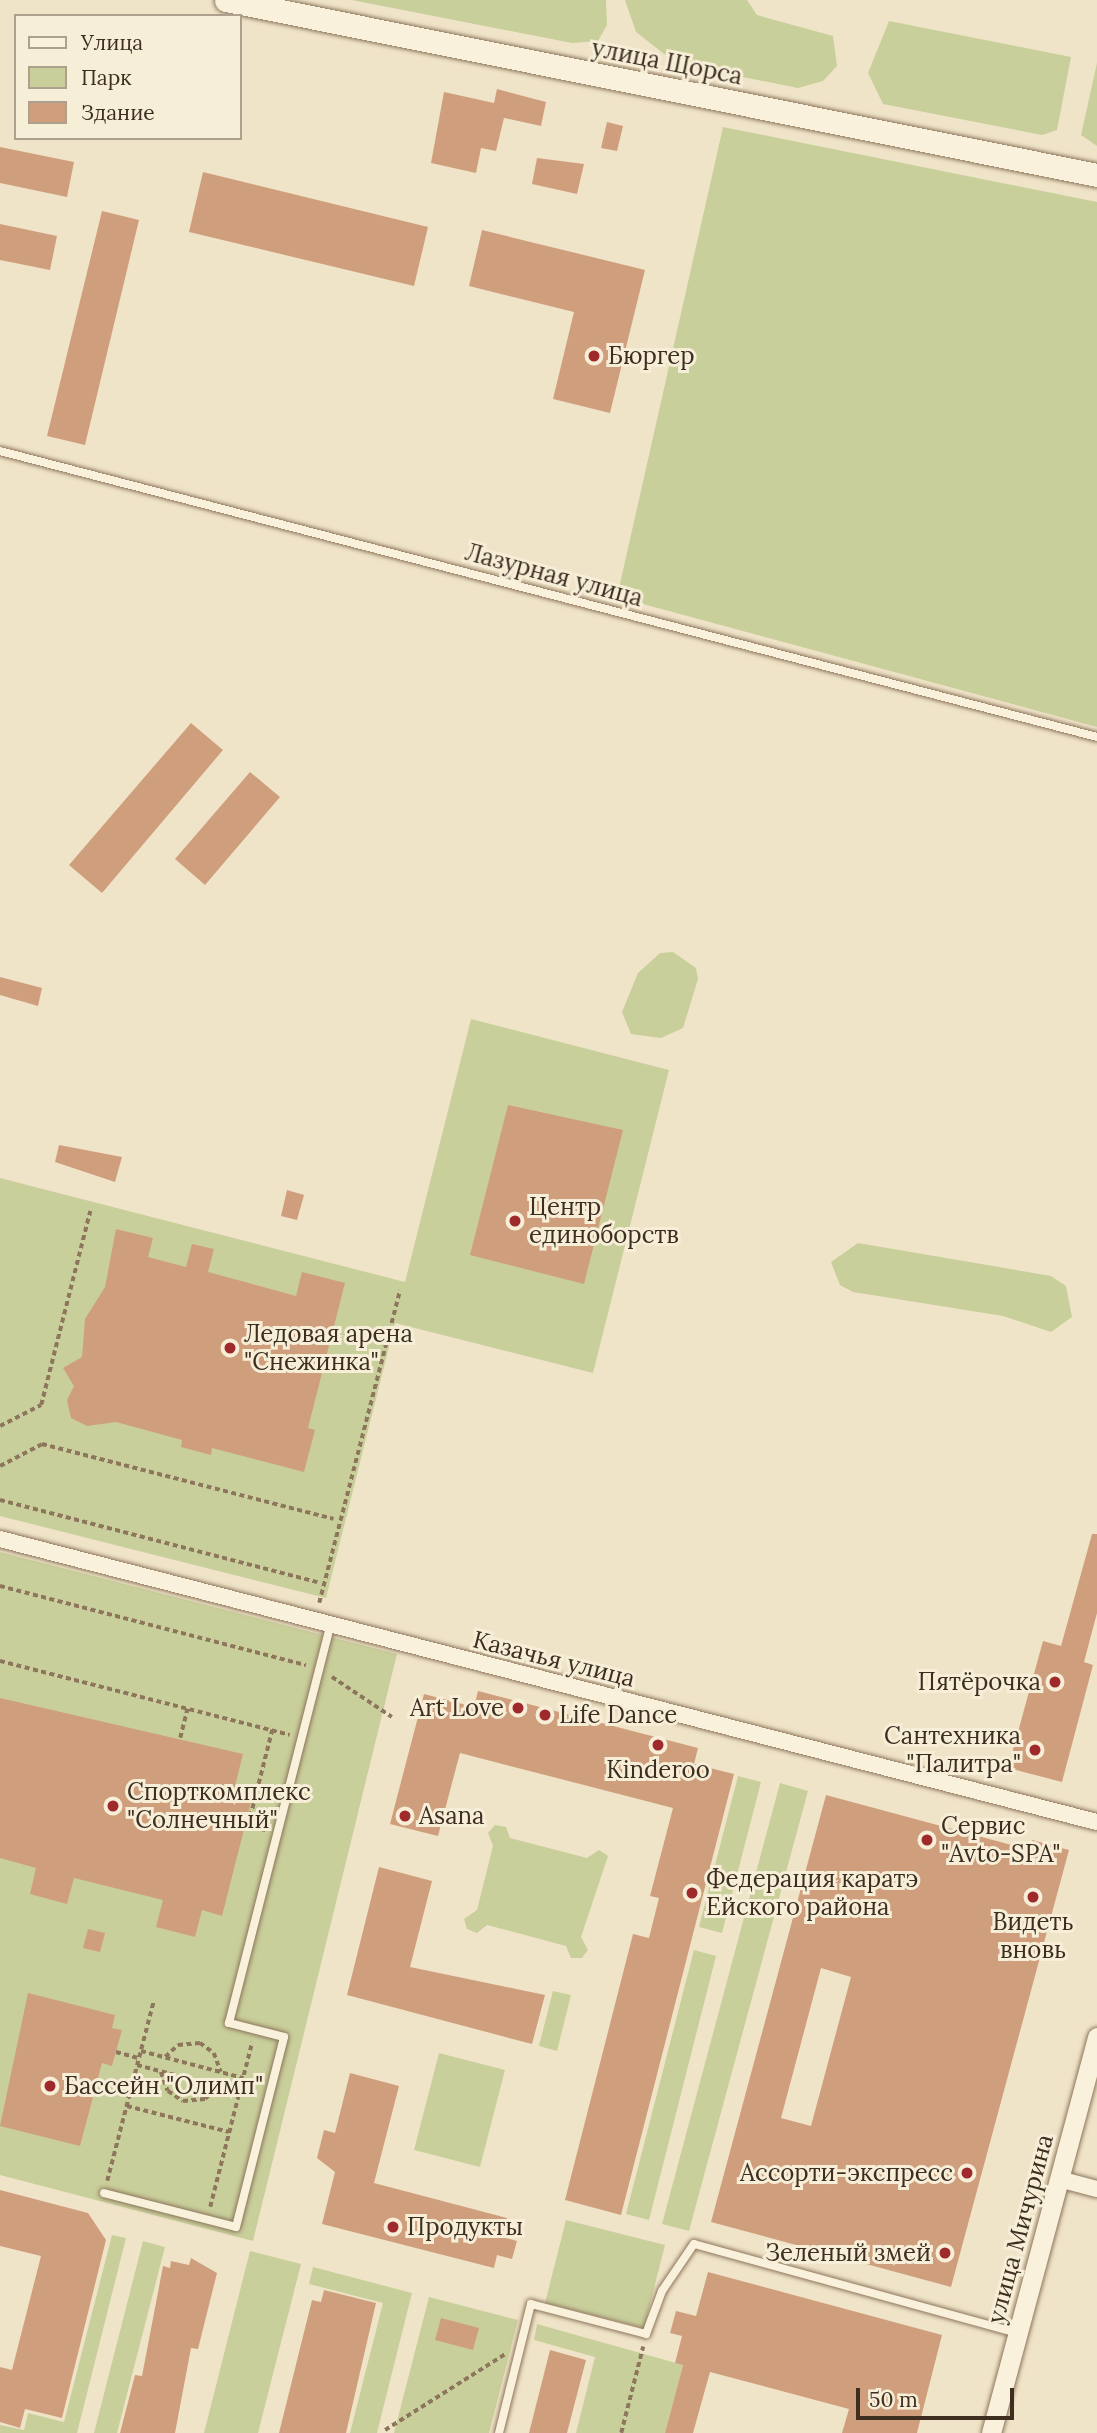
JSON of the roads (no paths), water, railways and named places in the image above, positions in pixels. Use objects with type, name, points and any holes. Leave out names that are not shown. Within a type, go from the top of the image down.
[{"type":"main road","name":"улица Щорса","points":[[226,0],[1097,176]]},
{"type":"street","name":"Казачья улица","points":[[0,1539],[1097,1822]]},
{"type":"street","name":"улица Мичурина","points":[[991,2433],[1097,2037]]},
{"type":"street","points":[[1059,2179],[1097,2189]]},
{"type":"lane","name":"Лазурная улица","points":[[0,451],[1097,737]]},
{"type":"lane","points":[[104,2193],[236,2227],[284,2037],[229,2023],[320,1668],[323,1622]]},
{"type":"lane","points":[[499,2433],[531,2304],[646,2334],[662,2291],[694,2244],[1017,2333]]},
{"type":"place","name":"Бюргер","points":[[594,356]]},
{"type":"place","name":"Центр единоборств","points":[[515,1221]]},
{"type":"place","name":"Ледовая арена \"Снежинка\"","points":[[230,1348]]},
{"type":"place","name":"Пятёрочка","points":[[1055,1682]]},
{"type":"place","name":"Art Love","points":[[518,1708]]},
{"type":"place","name":"Life Dance","points":[[545,1715]]},
{"type":"place","name":"Kinderoo","points":[[658,1745]]},
{"type":"place","name":"Сантехника \"Палитра\"","points":[[1035,1750]]},
{"type":"place","name":"Спорткомплекс \"Солнечный\"","points":[[113,1806]]},
{"type":"place","name":"Asana","points":[[405,1816]]},
{"type":"place","name":"Сервис \"Avto-SPA\"","points":[[927,1840]]},
{"type":"place","name":"Федерация каратэ Ейского района","points":[[692,1893]]},
{"type":"place","name":"Видеть вновь","points":[[1033,1897]]},
{"type":"place","name":"Бассейн \"Олимп\"","points":[[50,2086]]},
{"type":"place","name":"Ассорти-экспресс","points":[[967,2173]]},
{"type":"place","name":"Продукты","points":[[393,2227]]},
{"type":"place","name":"Зеленый змей","points":[[945,2253]]}]
